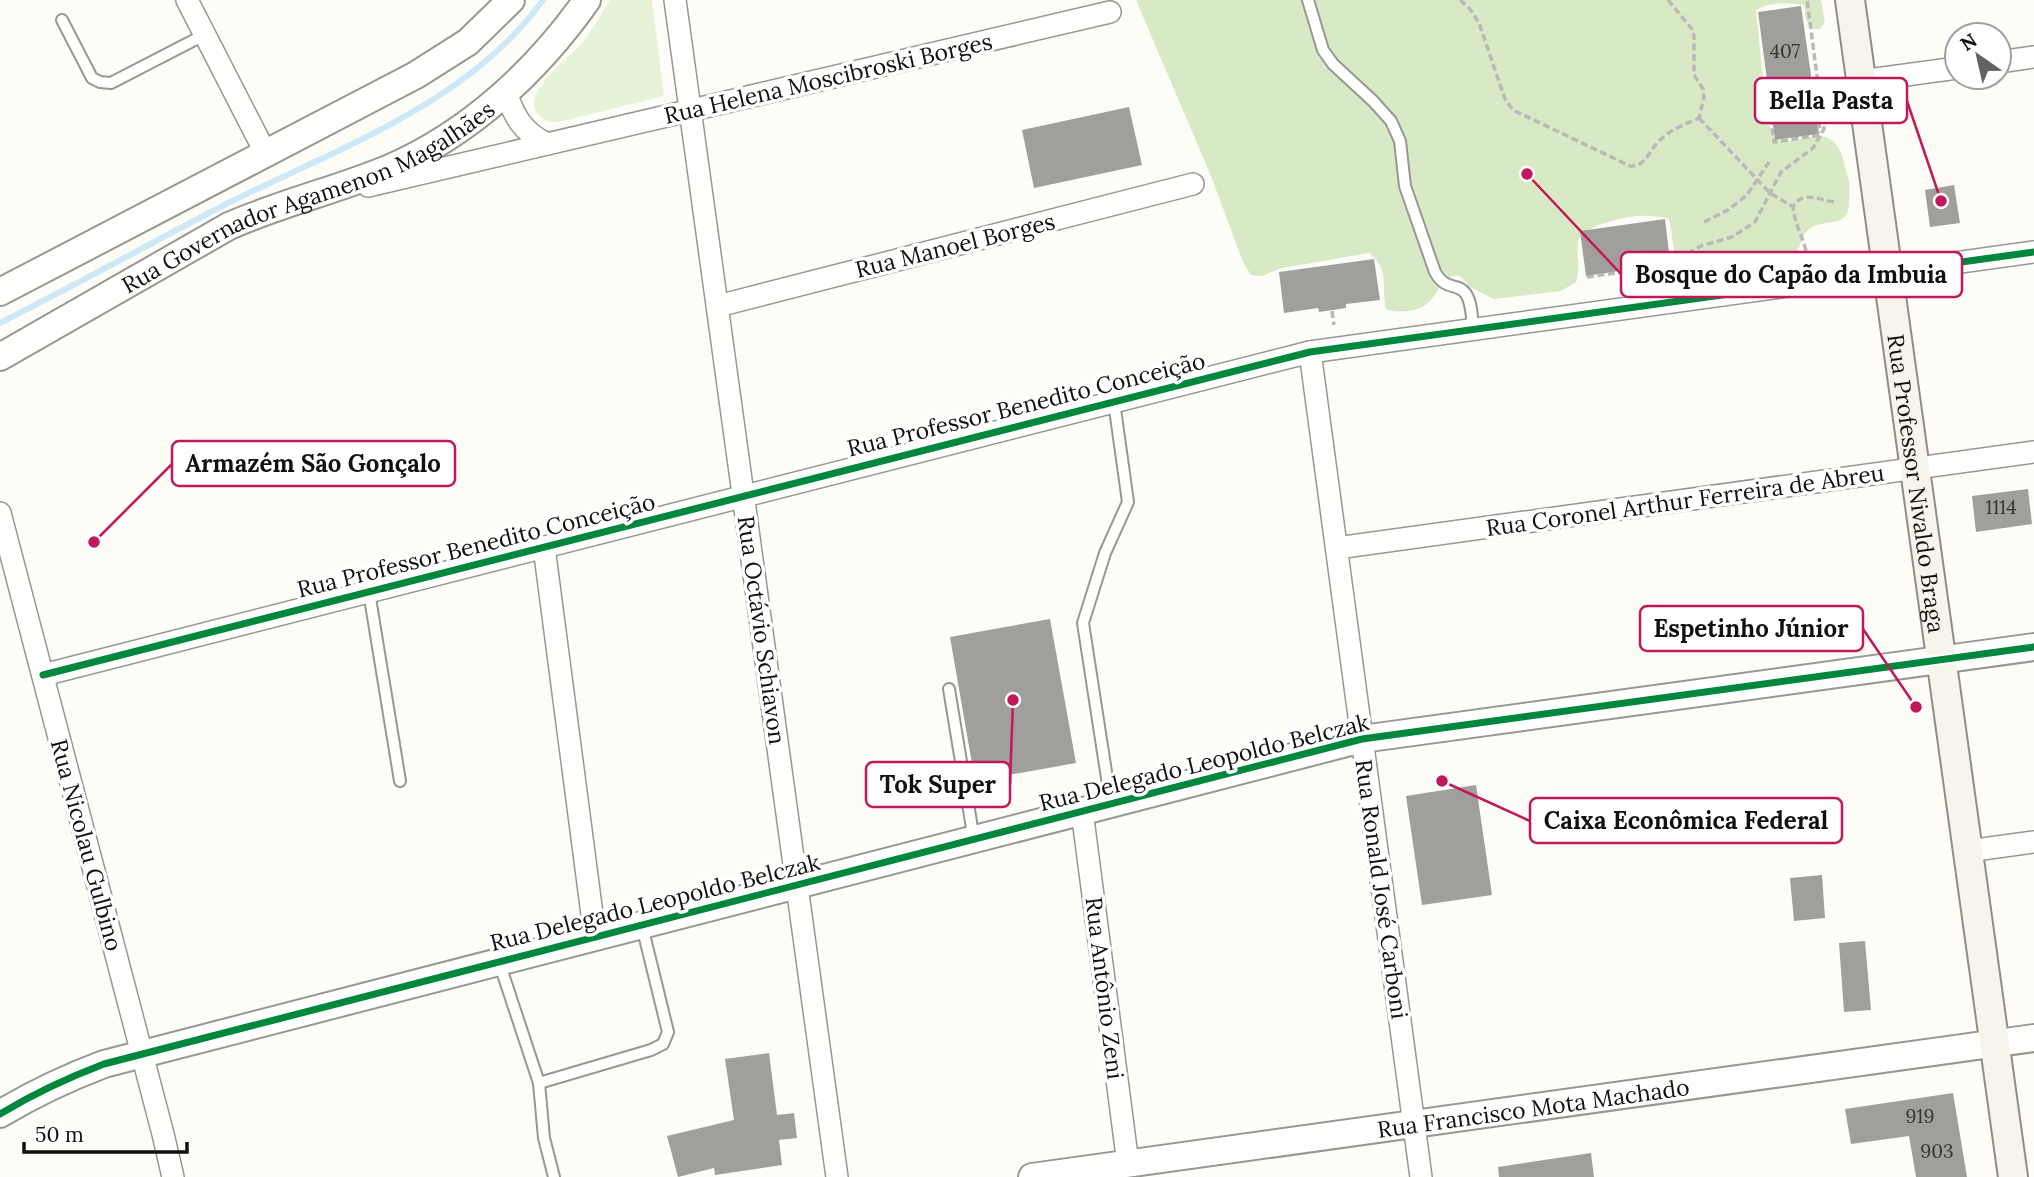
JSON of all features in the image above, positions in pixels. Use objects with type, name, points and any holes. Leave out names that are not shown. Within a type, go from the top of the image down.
[{"type":"main road","name":"Rua Professor Nivaldo Braga","points":[[1850,0],[2013,1177]]},
{"type":"street","points":[[187,0],[266,154]]},
{"type":"street","points":[[0,292],[440,61],[468,41],[511,0]]},
{"type":"street","name":"Rua Governador Agamenon Magalhães","points":[[0,356],[229,226],[355,181],[418,155],[447,137],[506,92],[553,45],[587,0]]},
{"type":"street","name":"Rua Octávio Schiavon","points":[[675,0],[837,1177]]},
{"type":"street","name":"Rua Helena Moscibroski Borges","points":[[271,209],[1110,12]]},
{"type":"street","points":[[2013,60],[2034,57]]},
{"type":"street","points":[[1861,81],[1943,70]]},
{"type":"street","points":[[506,92],[519,123],[531,136],[547,144]]},
{"type":"street","name":"Rua Manoel Borges","points":[[718,306],[1193,184]]},
{"type":"street","name":"Rua Professor Benedito Conceição","points":[[43,675],[1310,352],[2034,252]]},
{"type":"street","name":"Rua Ronald José Carboni","points":[[1310,352],[1420,1177]]},
{"type":"street","name":"Rua Coronel Arthur Ferreira de Abreu","points":[[1337,548],[2034,452]]},
{"type":"street","name":"Rua Nicolau Gulbino","points":[[0,513],[173,1177]]},
{"type":"street","points":[[544,547],[595,937]]},
{"type":"street","name":"Rua Delegado Leopoldo Belczak","points":[[0,1114],[69,1077],[142,1054],[1362,739],[2034,647]]},
{"type":"street","name":"Rua Antônio Zeni","points":[[1082,811],[1128,1164]]},
{"type":"street","points":[[1968,851],[2034,842]]},
{"type":"street","name":"Rua Francisco Mota Machado","points":[[1032,1177],[2034,1038]]},
{"type":"lane","points":[[1308,0],[1323,50],[1333,64],[1391,121],[1400,141],[1405,186],[1435,272],[1440,281],[1448,287],[1459,288],[1465,292],[1469,300],[1473,329]]},
{"type":"lane","points":[[62,20],[92,78],[100,82],[111,83],[204,35]]},
{"type":"lane","points":[[1111,804],[1083,623],[1105,553],[1128,502],[1114,402]]},
{"type":"lane","points":[[369,592],[400,781]]},
{"type":"lane","points":[[949,689],[974,840]]},
{"type":"lane","points":[[538,1083],[651,1051],[663,1044],[668,1032],[642,925]]},
{"type":"lane","points":[[499,962],[538,1083],[544,1138],[554,1177]]},
{"type":"path","points":[[1460,0],[1475,15],[1505,99],[1513,110],[1630,166],[1643,163],[1660,140],[1671,131],[1699,118]]},
{"type":"path","points":[[1668,0],[1692,29],[1694,36],[1694,75],[1703,89],[1704,97],[1699,118]]},
{"type":"path","points":[[1587,277],[1666,266],[1702,247],[1732,237],[1755,222],[1781,172],[1813,148],[1825,121],[1807,0]]},
{"type":"path","points":[[1815,90],[1821,135]]},
{"type":"path","points":[[1768,97],[1774,142],[1821,135]]},
{"type":"path","points":[[1699,118],[1770,193],[1793,207]]},
{"type":"path","points":[[1704,222],[1728,210],[1747,195],[1769,162]]},
{"type":"path","points":[[1809,264],[1806,247],[1795,222],[1793,207],[1800,198],[1806,196],[1836,202]]},
{"type":"path","points":[[1332,311],[1334,325]]},
{"type":"green space","points":[[610,0],[652,0],[664,96],[559,122],[546,120],[539,115],[535,106],[535,97],[540,87],[583,42]]},
{"type":"green space","points":[[1136,0],[1821,0],[1825,22],[1820,29],[1812,29],[1806,20],[1804,5],[1779,3],[1756,10],[1767,118],[1773,135],[1781,141],[1818,136],[1834,142],[1842,156],[1849,180],[1848,211],[1840,220],[1809,229],[1796,254],[1787,261],[1677,274],[1671,274],[1669,265],[1675,258],[1670,222],[1667,218],[1633,216],[1597,226],[1582,234],[1578,243],[1576,282],[1561,291],[1494,299],[1470,287],[1460,276],[1452,277],[1446,280],[1427,304],[1408,311],[1386,309],[1382,272],[1376,259],[1369,253],[1282,268],[1262,276],[1251,275],[1243,262],[1211,176]]},
{"type":"building","points":[[1801,6],[1813,89],[1818,88],[1821,107],[1815,108],[1819,134],[1775,140],[1758,12]]},
{"type":"building","points":[[1129,107],[1142,165],[1034,188],[1022,130]]},
{"type":"building","points":[[1954,185],[1960,223],[1930,227],[1925,190]]},
{"type":"building","points":[[1665,219],[1670,261],[1586,276],[1580,231]]},
{"type":"building","points":[[1374,259],[1380,300],[1346,304],[1346,308],[1319,312],[1318,308],[1284,313],[1279,272]]},
{"type":"building","points":[[2028,489],[2032,524],[1976,532],[1972,496]]},
{"type":"building","points":[[1050,619],[1076,763],[975,781],[950,637]]},
{"type":"building","points":[[1476,785],[1492,895],[1422,905],[1406,796]]},
{"type":"building","points":[[1822,875],[1825,918],[1794,921],[1790,878]]},
{"type":"building","points":[[1865,941],[1871,1010],[1844,1012],[1839,943]]},
{"type":"building","points":[[769,1053],[777,1115],[794,1113],[797,1138],[779,1140],[782,1165],[715,1175],[714,1168],[678,1177],[667,1136],[734,1120],[725,1059]]},
{"type":"building","points":[[1953,1093],[1967,1177],[1916,1177],[1909,1136],[1851,1144],[1845,1109]]},
{"type":"building","points":[[1591,1153],[1594,1177],[1499,1177],[1498,1167]]},
{"type":"waterway","points":[[0,323],[230,202],[400,119],[440,95],[478,67],[513,36],[543,0]]},
{"type":"cycle path","points":[[43,675],[1310,352],[2034,252]]},
{"type":"cycle path","points":[[0,1114],[51,1087],[104,1064],[1362,739],[2034,647]]},
{"type":"place","name":"Bosque do Capão da Imbuia","points":[[1527,174]]},
{"type":"place","name":"Bella Pasta","points":[[1941,201]]},
{"type":"place","name":"Armazém São Gonçalo","points":[[94,542]]},
{"type":"place","name":"Tok Super","points":[[1013,700]]},
{"type":"place","name":"Espetinho Júnior","points":[[1916,707]]},
{"type":"place","name":"Caixa Econômica Federal","points":[[1442,781]]}]
